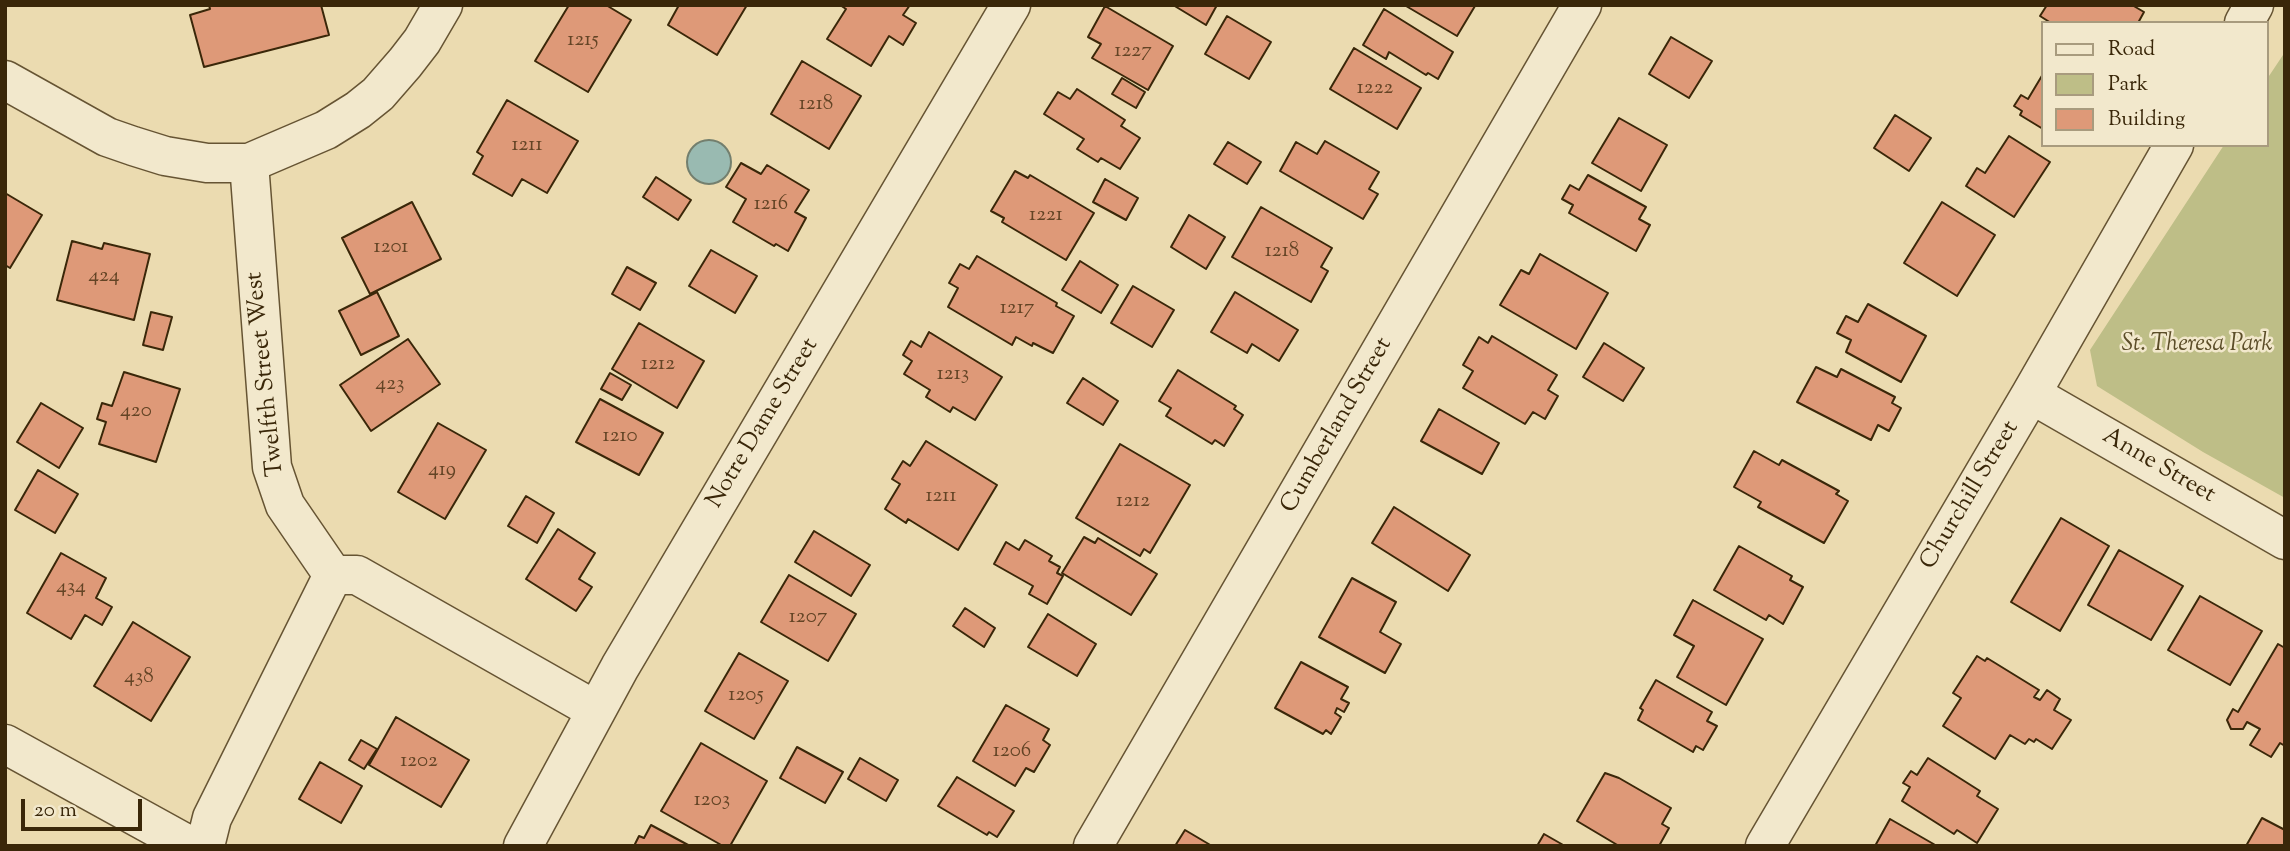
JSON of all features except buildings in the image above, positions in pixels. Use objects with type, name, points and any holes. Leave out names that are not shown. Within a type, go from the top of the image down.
[{"type":"street","points":[[5,80],[107,137],[132,146],[165,156],[207,163],[249,163],[326,130],[378,94],[422,41],[443,5]]},
{"type":"street","name":"Notre Dame Street","points":[[523,846],[595,710],[1011,5]]},
{"type":"street","name":"Cumberland Street","points":[[1093,846],[1583,5]]},
{"type":"street","points":[[2245,21],[2254,5]]},
{"type":"street","name":"Churchill Street","points":[[1765,846],[2173,147]]},
{"type":"street","name":"Twelfth Street West","points":[[249,163],[272,467],[285,505],[333,575]]},
{"type":"street","name":"Anne Street","points":[[2031,394],[2285,540]]},
{"type":"street","points":[[205,846],[212,818],[333,575],[357,575],[595,710]]},
{"type":"street","points":[[5,744],[190,846]]},
{"type":"green space","name":"St. Theresa Park","points":[[2285,52],[2285,498],[2203,452],[2097,386],[2090,350],[2223,147],[2269,147],[2269,76]]},
{"type":"water","points":[[709,140],[725,146],[731,162],[725,178],[709,184],[693,178],[687,162],[693,146]]}]
